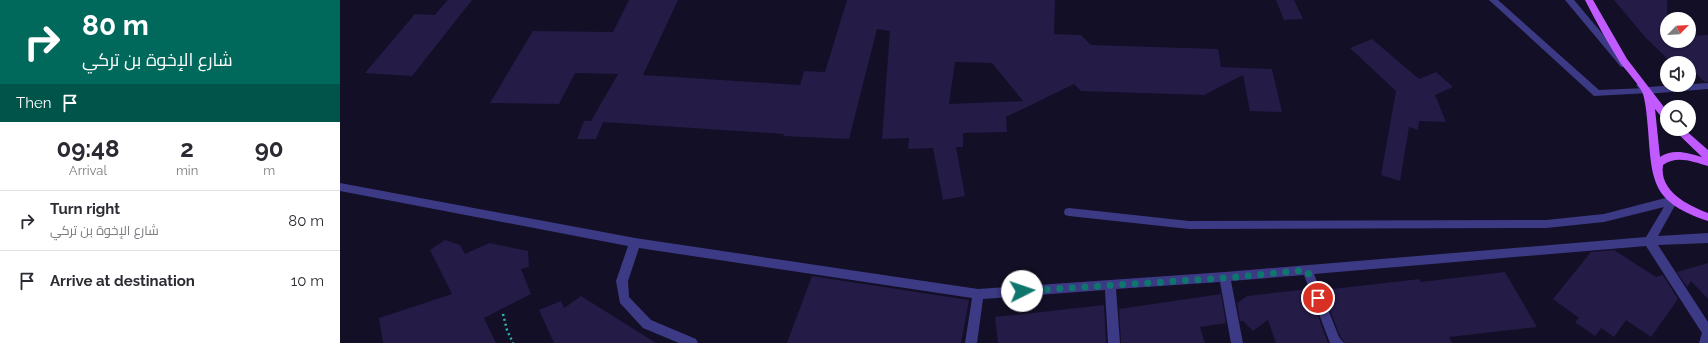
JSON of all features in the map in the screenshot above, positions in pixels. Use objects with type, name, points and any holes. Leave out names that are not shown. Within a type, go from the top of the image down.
[{"type":"main road","points":[[1589,0],[1604,31],[1660,108]]},
{"type":"main road","points":[[1646,91],[1652,117],[1656,175],[1659,183],[1673,200],[1686,209],[1708,217]]},
{"type":"main road","points":[[1686,136],[1708,156]]},
{"type":"main road","points":[[1656,167],[1661,160],[1670,156],[1682,155],[1708,162]]},
{"type":"street","points":[[1493,0],[1597,94],[1708,86]]},
{"type":"street","points":[[1570,0],[1646,91]]},
{"type":"street","points":[[340,187],[635,243],[978,294],[1225,278],[1649,241],[1708,238]]},
{"type":"street","points":[[1069,212],[1189,225],[1546,224],[1604,218],[1673,200]]},
{"type":"street","points":[[1649,241],[1673,200]]},
{"type":"street","points":[[1649,241],[1708,332],[1705,343]]},
{"type":"street","points":[[635,243],[622,281],[624,299],[647,324],[692,343]]},
{"type":"street","points":[[1307,270],[1335,342]]},
{"type":"street","points":[[1225,278],[1237,343]]},
{"type":"street","points":[[1110,285],[1114,343]]},
{"type":"street","points":[[971,343],[978,294]]},
{"type":"path","points":[[504,314],[507,330],[513,343]]},
{"type":"building","points":[[448,0],[472,0],[412,76],[365,73],[415,14],[435,15]]},
{"type":"building","points":[[629,0],[678,0],[643,75],[800,85],[804,71],[825,72],[847,0],[1055,0],[1054,34],[1081,35],[1091,45],[1218,49],[1221,67],[1272,69],[1282,112],[1250,111],[1243,75],[1204,95],[1081,91],[1074,84],[1006,117],[1007,132],[963,133],[963,147],[956,147],[965,196],[943,200],[933,148],[908,149],[909,138],[882,139],[890,31],[877,29],[849,139],[783,136],[784,134],[603,122],[596,139],[577,139],[584,121],[591,121],[618,74],[575,73],[559,104],[490,103],[533,31],[613,32]],"holes":[[[955,62],[992,63],[1023,101],[949,104]]]},
{"type":"building","points":[[1276,0],[1294,0],[1303,19],[1284,20]]},
{"type":"building","points":[[1614,0],[1667,0],[1667,12],[1660,12],[1660,48],[1696,48],[1696,36],[1708,35],[1708,82],[1705,82],[1696,74],[1696,56],[1665,56],[1646,38]]},
{"type":"building","points":[[1372,39],[1419,79],[1436,72],[1453,87],[1435,95],[1446,122],[1419,121],[1418,130],[1409,127],[1400,181],[1381,175],[1396,91],[1350,48]]},
{"type":"building","points":[[445,240],[460,245],[465,254],[489,243],[528,251],[529,267],[521,269],[531,294],[484,318],[496,343],[383,343],[379,318],[452,294],[430,250]]},
{"type":"building","points":[[1614,250],[1656,277],[1663,275],[1678,299],[1651,337],[1626,320],[1614,337],[1601,328],[1595,336],[1575,322],[1579,318],[1553,299],[1591,252]]},
{"type":"building","points":[[1708,263],[1708,299],[1691,281],[1687,287],[1677,272]]},
{"type":"building","points":[[1505,272],[1537,327],[1449,337],[1452,343],[1345,343],[1340,336],[1324,295],[1332,289],[1420,279],[1421,282]]},
{"type":"building","points":[[812,276],[969,300],[961,343],[787,343]]},
{"type":"building","points":[[1308,289],[1328,343],[1276,343],[1268,320],[1253,331],[1243,321],[1240,321],[1237,303],[1247,296]]},
{"type":"building","points":[[1221,294],[1226,323],[1200,327],[1205,343],[1121,343],[1119,309]]},
{"type":"building","points":[[581,296],[656,343],[554,343],[539,310],[561,301],[564,308]]},
{"type":"building","points":[[1104,305],[1106,343],[998,343],[995,317]]},
{"type":"route","points":[[1022,291],[1225,278],[1307,270],[1318,298]]}]
